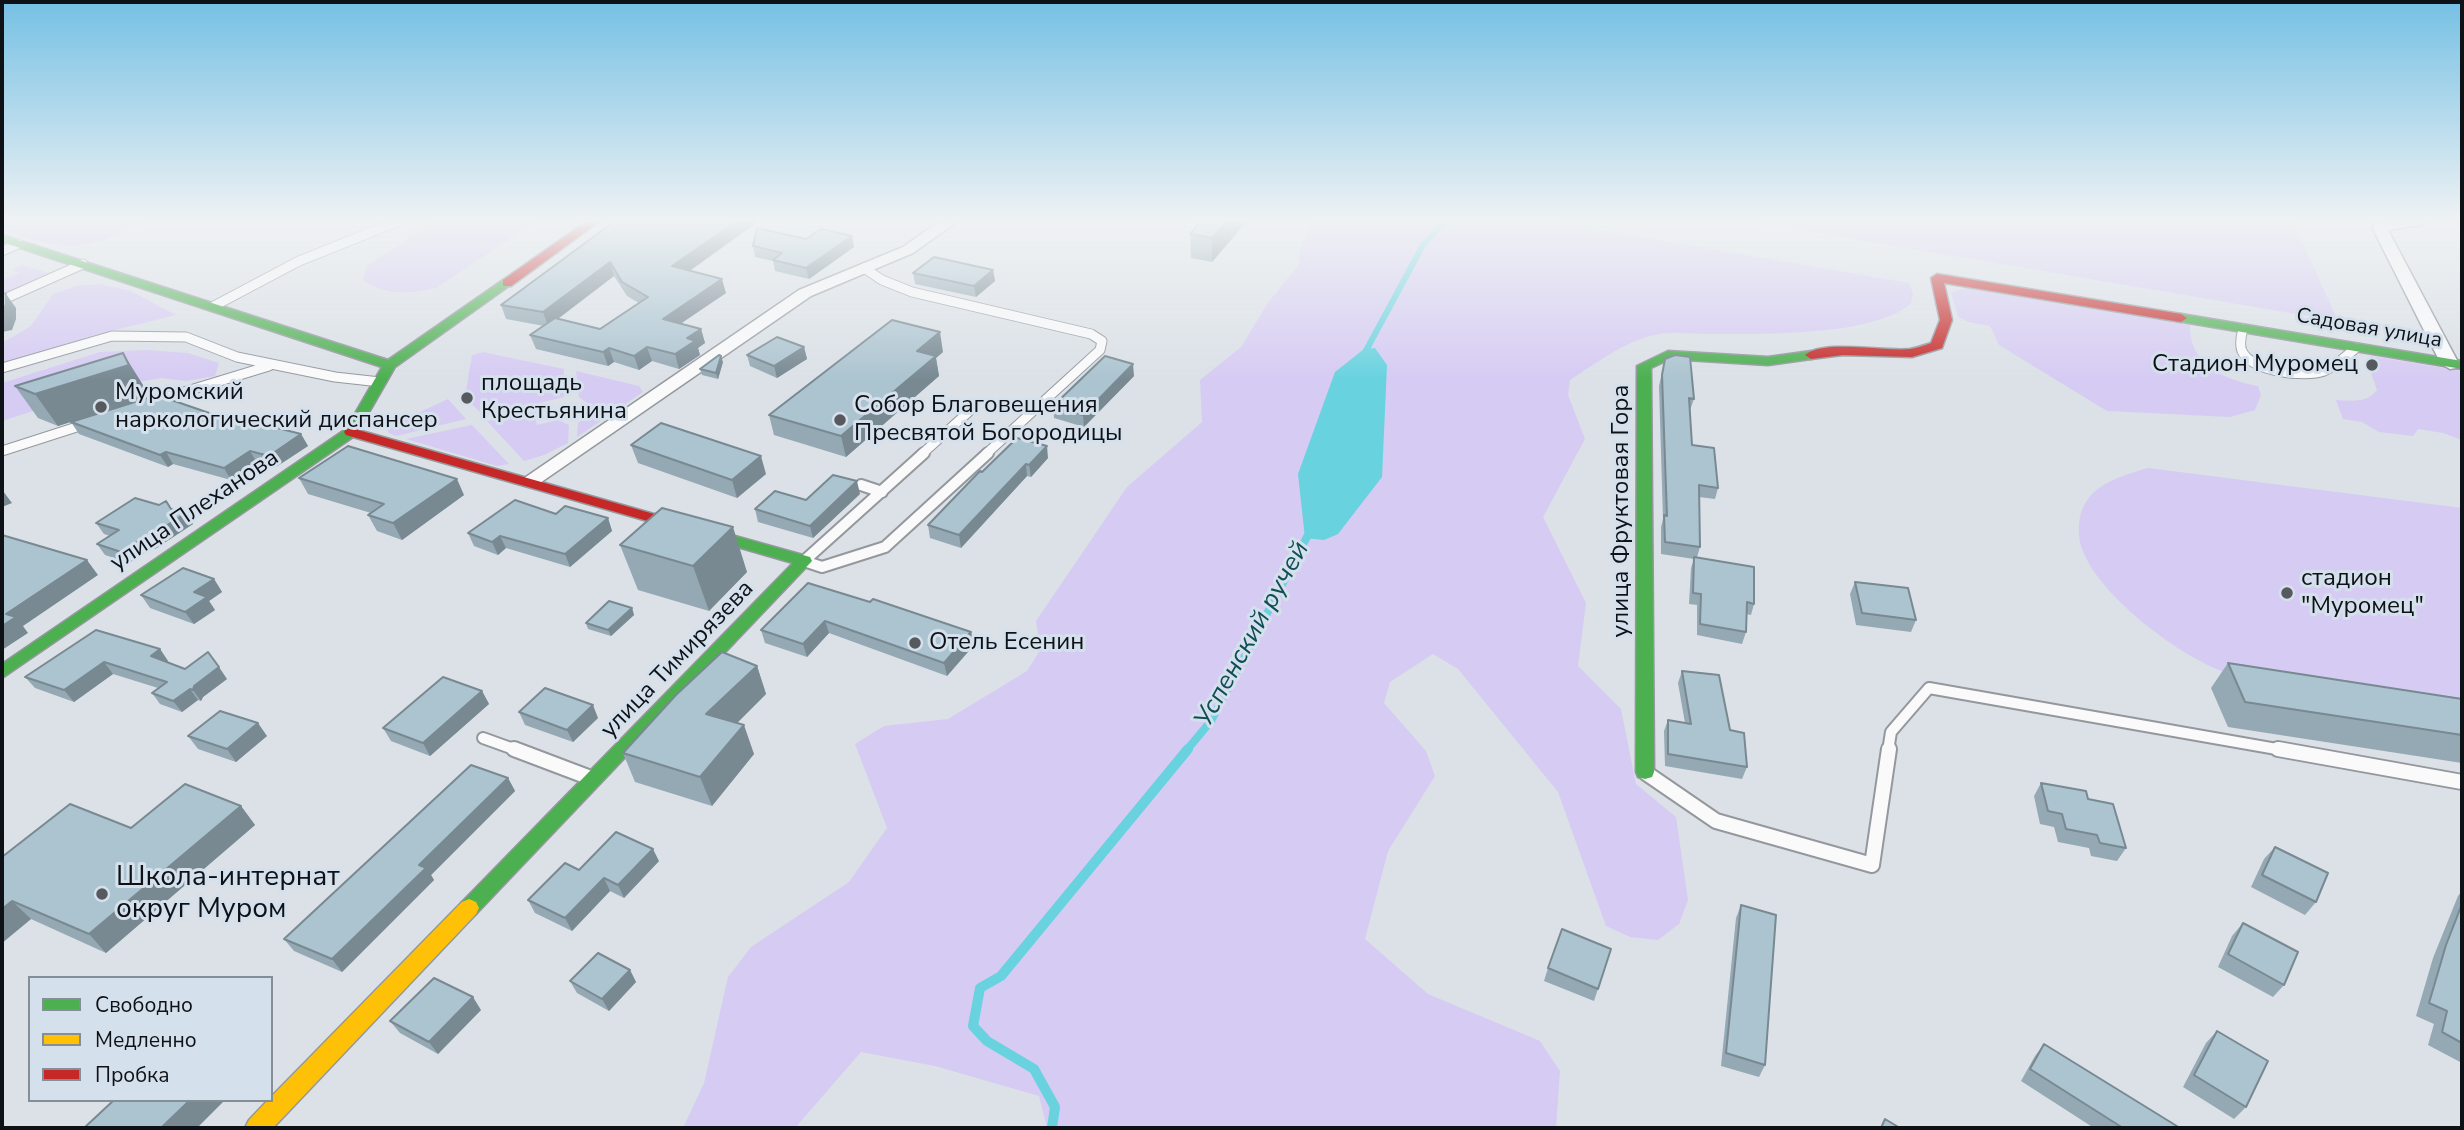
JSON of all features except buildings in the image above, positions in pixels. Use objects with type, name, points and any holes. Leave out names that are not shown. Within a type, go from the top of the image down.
[{"type":"street","points":[[113,274],[390,365],[522,274]]},
{"type":"street","points":[[530,481],[805,293],[850,274]]},
{"type":"street","points":[[2405,274],[2456,365]]},
{"type":"street","name":"Садовая улица","points":[[1937,278],[2456,365]]},
{"type":"street","name":"улица Фруктовая Гора","points":[[1645,772],[1644,366],[1668,355],[1768,361],[1843,351],[1912,353],[1937,345],[1946,320],[1937,278]]},
{"type":"street","name":"улица Плеханова","points":[[2,672],[351,432],[390,365]]},
{"type":"street","name":"улица Тимирязева","points":[[257,1128],[804,561],[351,432]]},
{"type":"lane","points":[[2,300],[62,274]]},
{"type":"lane","points":[[214,306],[275,274]]},
{"type":"lane","points":[[804,561],[822,567],[886,547],[1100,350],[1102,341],[1091,334],[912,292],[873,274]]},
{"type":"lane","points":[[2243,329],[2240,343],[2244,355],[2259,365],[2278,370],[2323,372],[2356,348]]},
{"type":"lane","points":[[2,368],[112,336],[186,337],[237,357],[335,377],[380,383]]},
{"type":"lane","points":[[139,406],[273,365]]},
{"type":"lane","points":[[804,561],[974,407]]},
{"type":"lane","points":[[2,451],[102,418]]},
{"type":"lane","points":[[861,485],[882,492]]},
{"type":"lane","points":[[1645,772],[1716,821],[1872,865],[1891,732],[1929,688],[2462,782]]},
{"type":"lane","points":[[483,738],[594,780]]},
{"type":"shaded area","points":[[17,274],[53,274],[2,296],[2,281]]},
{"type":"shaded area","points":[[365,274],[458,274],[436,288],[417,292],[380,289],[363,280]]},
{"type":"shaded area","points":[[1291,274],[1855,274],[1909,283],[1913,293],[1911,303],[1894,314],[1844,328],[1785,333],[1672,333],[1648,337],[1613,352],[1570,380],[1568,395],[1585,439],[1543,517],[1586,603],[1578,666],[1621,709],[1636,784],[1676,817],[1688,900],[1679,924],[1658,940],[1630,937],[1606,926],[1558,792],[1458,669],[1433,654],[1390,682],[1384,703],[1426,751],[1435,776],[1388,851],[1365,939],[1428,994],[1540,1041],[1560,1071],[1556,1128],[1047,1128],[1039,1096],[935,1066],[861,1052],[795,1128],[683,1128],[704,1083],[728,977],[751,947],[849,882],[887,828],[855,744],[884,726],[948,719],[1027,671],[1040,650],[1036,621],[1127,487],[1202,422],[1200,380],[1241,347],[1267,304]]},
{"type":"shaded area","points":[[2058,274],[2317,274],[2338,321]]},
{"type":"shaded area","points":[[99,284],[131,291],[176,315],[95,335],[2,365],[2,343],[31,326],[53,294],[76,286]]},
{"type":"shaded area","points":[[1966,288],[2190,325],[2191,339],[2202,360],[2222,375],[2258,386],[2261,395],[2255,410],[2230,417],[2107,411],[1999,345],[1990,326],[1968,322],[1958,317],[1951,292]]},
{"type":"shaded area","points":[[147,350],[188,353],[219,363],[215,376],[186,381],[161,378],[104,388],[2,421],[2,383],[100,352]]},
{"type":"shaded area","points":[[483,352],[564,369],[564,397],[484,416],[465,397],[472,355]]},
{"type":"shaded area","points":[[2371,356],[2462,371],[2462,440],[2443,433],[2418,429],[2413,436],[2379,432],[2362,422],[2343,419],[2336,400],[2364,399],[2377,390],[2366,359]]},
{"type":"shaded area","points":[[576,371],[639,386],[643,392],[577,437],[578,423],[592,414],[589,404],[579,397]]},
{"type":"shaded area","points":[[448,399],[466,419],[396,436],[386,428]]},
{"type":"shaded area","points":[[545,409],[535,417],[537,425],[558,420],[569,425],[568,443],[524,461],[487,421]]},
{"type":"shaded area","points":[[472,425],[509,464],[497,466],[406,439]]},
{"type":"shaded area","name":"стадион \"Муромец\"","points":[[2148,468],[2462,508],[2462,708],[2225,672],[2183,652],[2160,635],[2114,596],[2096,575],[2084,554],[2079,534],[2080,519],[2090,496],[2109,482]]},
{"type":"water","points":[[1375,348],[1387,365],[1382,477],[1338,534],[1324,540],[1305,538],[1298,474],[1335,372],[1364,349]]},
{"type":"waterway","name":"Успенский ручей","points":[[1362,358],[1407,274]]},
{"type":"waterway","name":"Успенский ручей","points":[[1186,751],[1211,721],[1310,531]]},
{"type":"waterway","name":"Успенский ручей","points":[[1052,1128],[1055,1107],[1034,1069],[987,1041],[973,1026],[980,988],[1001,976],[1188,749]]},
{"type":"traffic: fast","points":[[111,274],[390,365]]},
{"type":"traffic: fast","points":[[2,672],[351,432],[390,365],[507,283]]},
{"type":"traffic: fast","points":[[2181,318],[2462,365]]},
{"type":"traffic: fast","points":[[1645,772],[1644,366],[1668,355],[1768,361],[1811,355]]},
{"type":"traffic: fast","points":[[469,908],[804,561],[656,519]]},
{"type":"traffic: slow","points":[[257,1128],[469,908]]},
{"type":"traffic: jam","points":[[507,283],[520,274]]},
{"type":"traffic: jam","points":[[1811,355],[1843,351],[1912,353],[1937,345],[1946,320],[1937,278],[2181,318]]},
{"type":"traffic: jam","points":[[351,432],[656,519]]},
{"type":"place","name":"Стадион Муромец","points":[[2372,365]]},
{"type":"place","name":"площадь Крестьянина","points":[[467,398]]},
{"type":"place","name":"Муромский наркологический диспансер","points":[[101,407]]},
{"type":"place","name":"Собор Благовещения Пресвятой Богородицы","points":[[840,420]]},
{"type":"place","name":"стадион \"Муромец\"","points":[[2287,593]]},
{"type":"place","name":"Отель Есенин","points":[[915,643]]},
{"type":"place","name":"Школа-интернат округ Муром","points":[[102,894]]}]
